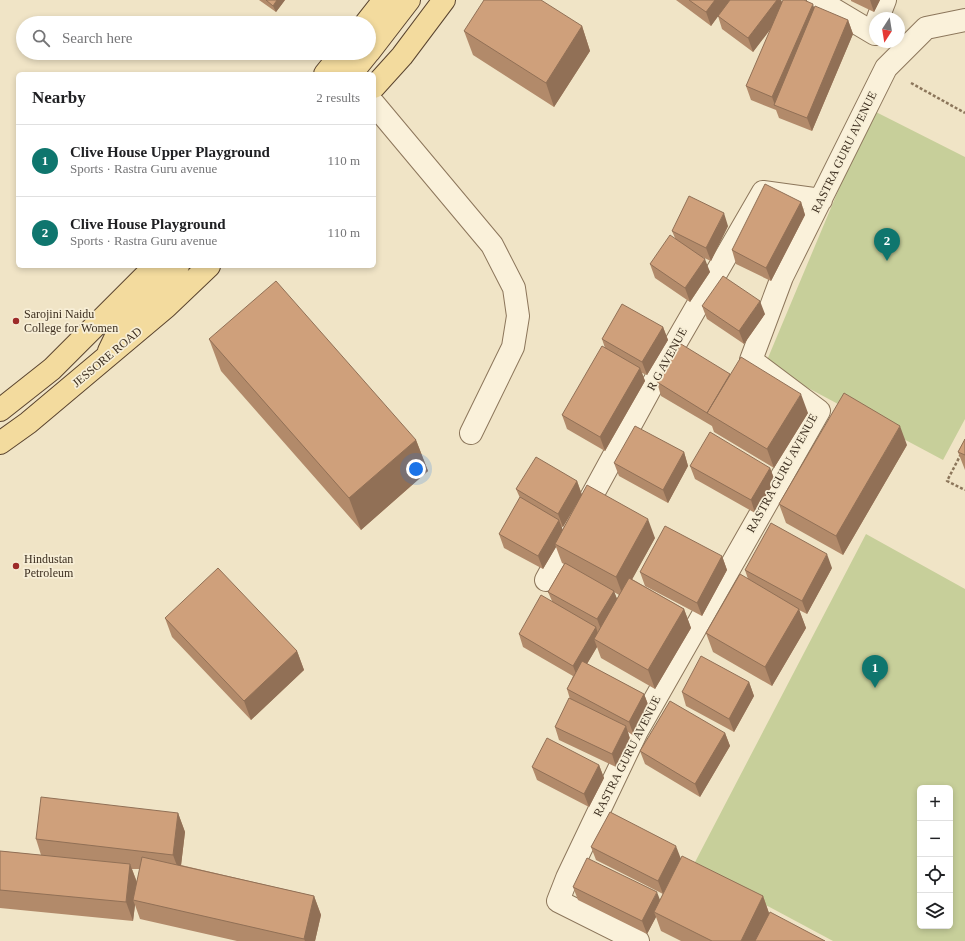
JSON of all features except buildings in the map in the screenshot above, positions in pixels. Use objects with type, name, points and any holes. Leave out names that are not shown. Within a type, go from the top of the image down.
[{"type":"main road","points":[[371,16],[384,0]]},
{"type":"main road","points":[[376,44],[409,0]]},
{"type":"main road","points":[[376,85],[402,56],[444,0]]},
{"type":"main road","points":[[327,72],[336,60]]},
{"type":"main road","points":[[353,72],[363,60]]},
{"type":"main road","points":[[28,423],[5,406],[52,369],[153,268]]},
{"type":"main road","points":[[105,359],[123,322],[176,268]]},
{"type":"main road","name":"JESSORE ROAD","points":[[0,444],[28,423],[105,359],[166,307],[207,268]]},
{"type":"main road","points":[[77,344],[123,322]]},
{"type":"street","points":[[818,0],[869,27]]},
{"type":"street","points":[[884,12],[885,0]]},
{"type":"street","name":"RASTRA GURU AVENUE","points":[[905,31],[965,20]]},
{"type":"street","name":"RASTRA GURU AVENUE","points":[[638,941],[558,901],[567,878],[637,732],[819,411],[751,360],[782,277],[886,68],[884,48]]},
{"type":"street","points":[[376,106],[492,245],[514,288],[518,316],[513,346],[471,433]]},
{"type":"street","name":"R G AVENUE","points":[[546,580],[667,358],[763,192],[821,200]]},
{"type":"path","points":[[886,68],[965,113]]},
{"type":"path","points":[[962,454],[948,481],[965,490]]},
{"type":"green space","points":[[872,110],[965,157],[965,419],[943,460],[765,365]]},
{"type":"green space","points":[[866,534],[965,589],[965,941],[833,941],[693,866]]},
{"type":"place","name":"Clive House Playground","points":[[887,261]]},
{"type":"place","name":"Sarojini Naidu College for Women","points":[[16,321]]},
{"type":"place","name":"Hindustan Petroleum","points":[[16,566]]},
{"type":"place","name":"Clive House Upper Playground","points":[[875,688]]}]
